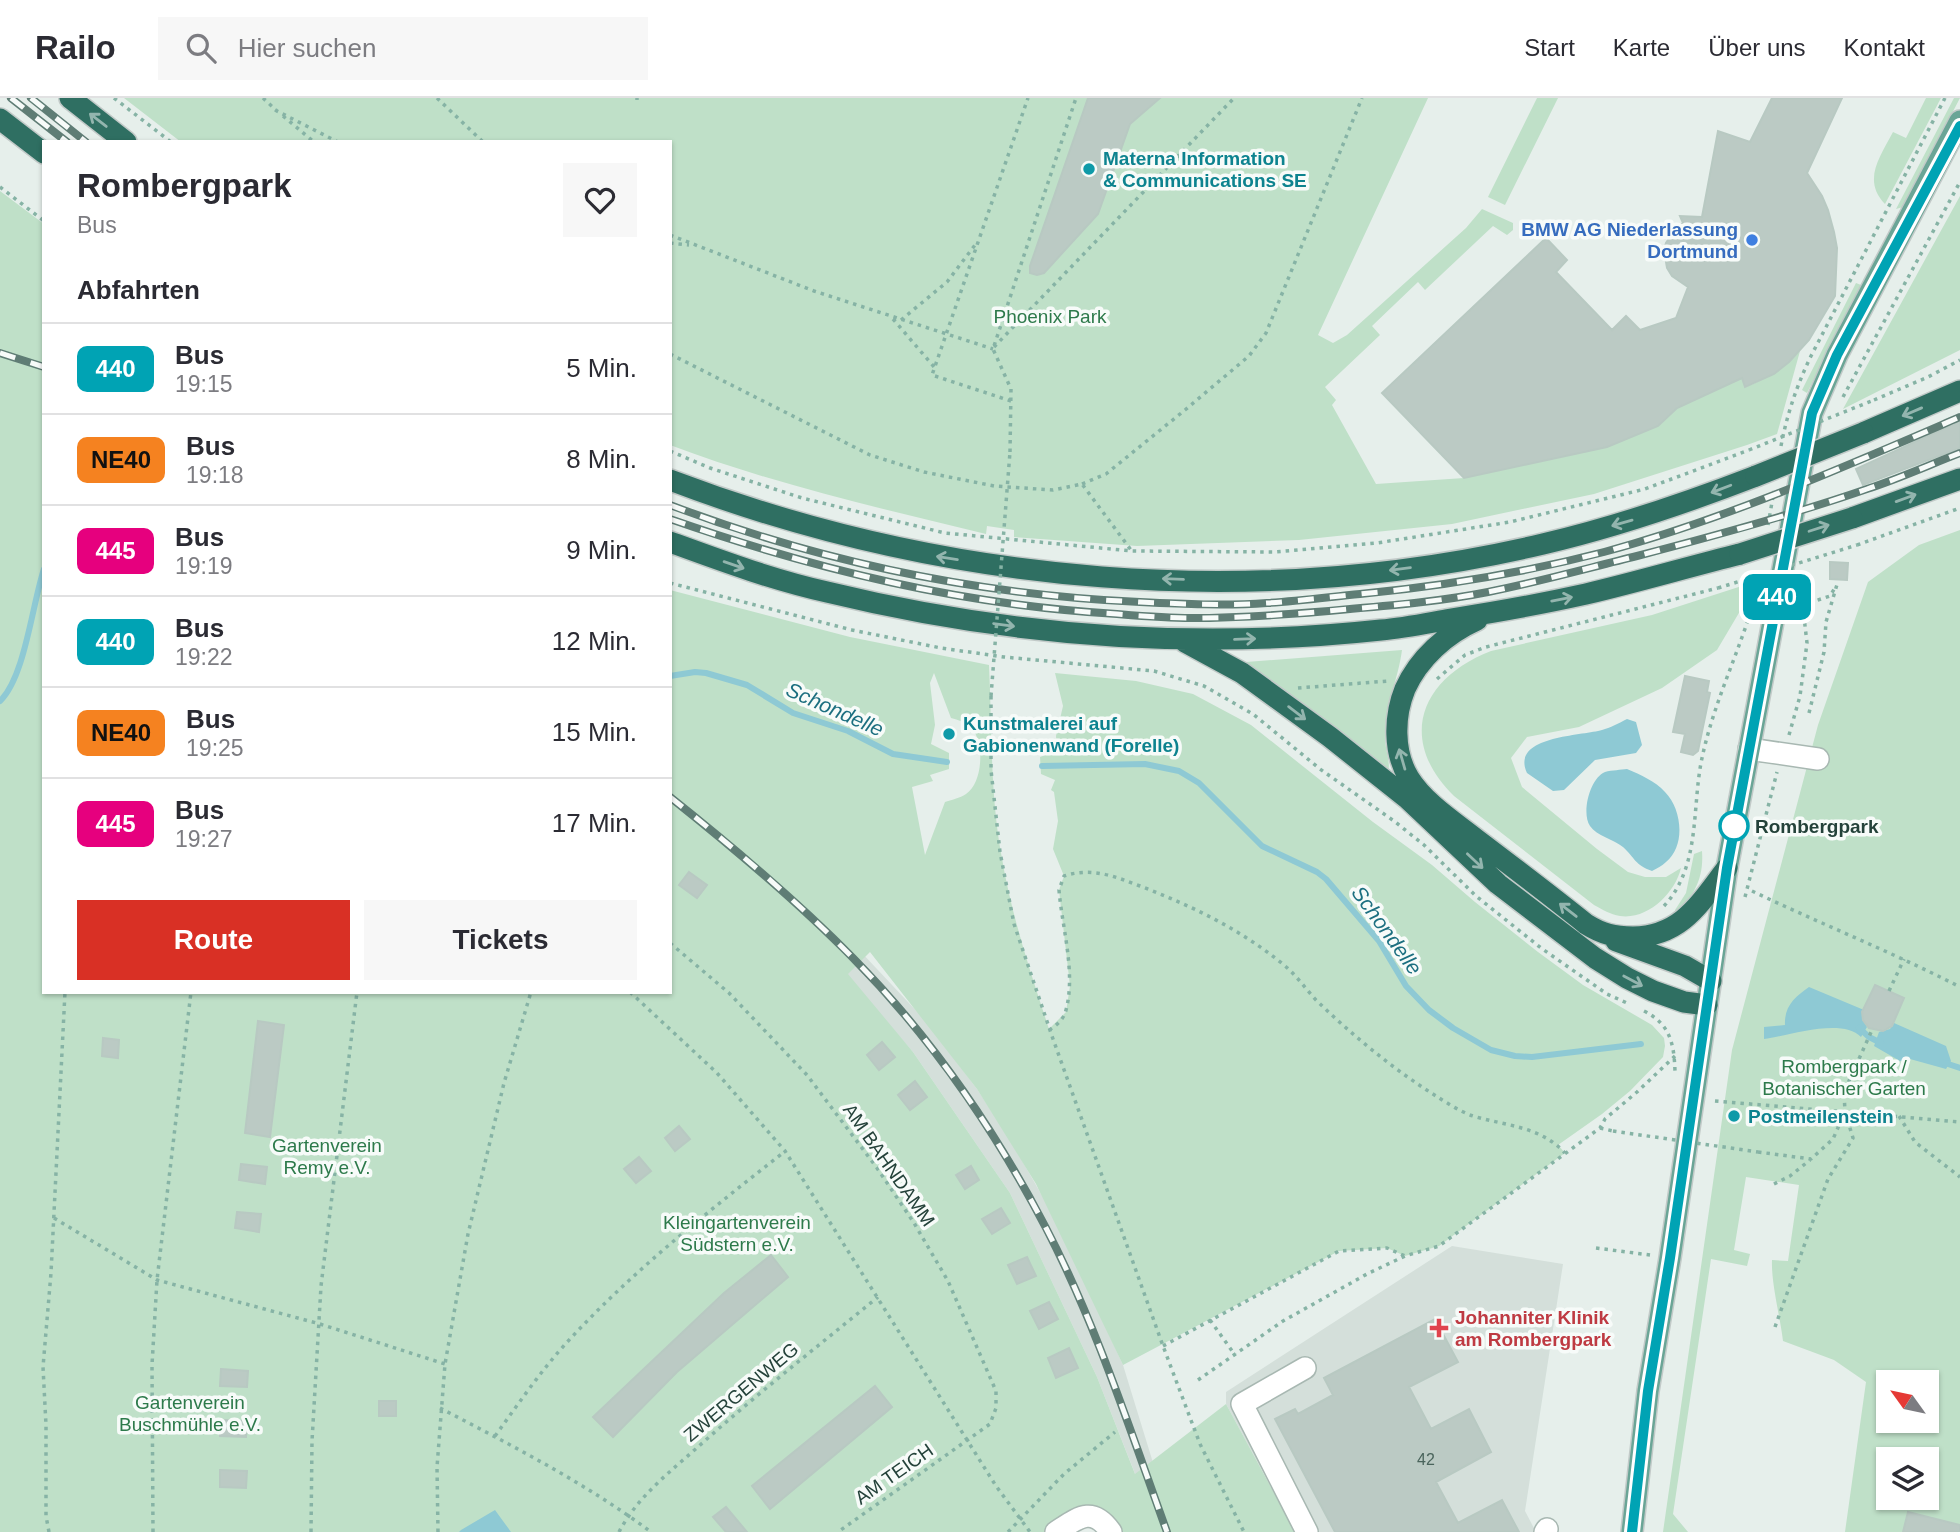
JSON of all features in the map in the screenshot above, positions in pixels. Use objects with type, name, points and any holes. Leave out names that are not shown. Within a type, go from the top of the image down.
[{"type":"highway","points":[[69,98],[122,140]]},
{"type":"highway","points":[[0,119],[42,151]]},
{"type":"highway","points":[[672,481],[786,520],[839,535],[943,558],[1085,576],[1220,581],[1311,578],[1441,564],[1541,545],[1664,510],[1863,433],[1960,391]]},
{"type":"highway","points":[[672,543],[737,566],[825,592],[913,611],[1006,626],[1177,639],[1276,638],[1383,630],[1587,594],[1740,554],[1960,479]]},
{"type":"highway","points":[[1495,612],[1467,625],[1439,644],[1427,655],[1409,681],[1402,698],[1397,741],[1407,775],[1416,789],[1458,825],[1586,924],[1603,935],[1685,966],[1711,981]]},
{"type":"highway","points":[[1177,639],[1221,660],[1272,694],[1408,799],[1498,884],[1595,958],[1653,991],[1685,1002],[1707,1005]]},
{"type":"highway","points":[[1603,935],[1649,936],[1667,931],[1692,912],[1727,868]]},
{"type":"main road","points":[[1632,1532],[1648,1391],[1727,868],[1812,413],[1837,355],[1960,121]]},
{"type":"main road","points":[[1948,145],[1960,127]]},
{"type":"street","points":[[1749,749],[1818,759]]},
{"type":"street","points":[[1305,1368],[1241,1404],[1307,1532]]},
{"type":"street","points":[[1056,1532],[1083,1516],[1092,1515],[1101,1520],[1111,1532]]},
{"type":"path","points":[[114,98],[168,140]]},
{"type":"path","points":[[263,98],[312,140]]},
{"type":"path","points":[[437,98],[481,140]]},
{"type":"path","points":[[1011,401],[932,375],[1028,98]]},
{"type":"path","points":[[1076,98],[993,349],[1011,389],[1010,452],[991,696],[991,770],[1000,852],[1014,924],[1049,1030],[1200,1444],[1244,1532]]},
{"type":"path","points":[[993,349],[1234,98]]},
{"type":"path","points":[[672,355],[870,455],[924,472],[993,486],[1053,490],[1082,484],[1106,474],[1185,410],[1249,356],[1266,333],[1362,98]]},
{"type":"path","points":[[1797,387],[1945,98]]},
{"type":"path","points":[[275,110],[334,140]]},
{"type":"path","points":[[1838,407],[1960,182]]},
{"type":"path","points":[[0,187],[42,218]]},
{"type":"path","points":[[672,236],[814,291],[993,349]]},
{"type":"path","points":[[901,320],[947,282],[979,238]]},
{"type":"path","points":[[672,243],[695,246]]},
{"type":"path","points":[[889,316],[935,368]]},
{"type":"path","points":[[672,452],[710,468],[802,498],[945,533],[1132,551],[1274,552],[1377,543],[1463,530],[1510,522],[1645,489],[1874,400],[1960,360]]},
{"type":"path","points":[[1082,484],[1132,551]]},
{"type":"path","points":[[1272,694],[1311,687],[1434,681],[1465,655],[1486,647],[1718,588],[1857,545],[1960,508]]},
{"type":"path","points":[[1801,603],[1830,596],[1838,581],[1826,622],[1824,652],[1809,713]]},
{"type":"path","points":[[672,584],[852,630],[941,648],[1004,657],[1154,671],[1204,686],[1253,714],[1320,769],[1394,821],[1476,896],[1541,948]]},
{"type":"path","points":[[1791,731],[1800,696],[1807,643],[1801,589]]},
{"type":"path","points":[[1801,643],[1807,643]]},
{"type":"path","points":[[1663,908],[1676,893],[1684,876],[1696,820],[1701,763],[1734,654]]},
{"type":"path","points":[[1049,1030],[1058,1024],[1066,1012],[1070,986],[1059,890],[1064,876],[1079,871],[1119,877],[1223,922],[1286,966],[1342,1024],[1405,1076],[1438,1098],[1472,1115],[1522,1126],[1551,1141],[1565,1153]]},
{"type":"path","points":[[1752,891],[1960,987]]},
{"type":"path","name":"AM BAHNDAMM","points":[[672,945],[729,993],[807,1075],[877,1168],[914,1223],[947,1281],[996,1391],[996,1408],[990,1424],[967,1440]]},
{"type":"path","points":[[1889,991],[1904,959]]},
{"type":"path","points":[[49,1532],[46,1517],[43,1367],[54,1218],[65,994]]},
{"type":"path","points":[[153,1532],[152,1365],[157,1280],[191,994]]},
{"type":"path","points":[[311,1532],[312,1441],[321,1286],[357,994]]},
{"type":"path","points":[[438,1532],[437,1467],[444,1364],[468,1234],[504,1083],[530,994]]},
{"type":"path","points":[[632,994],[717,1073],[785,1152],[996,1486],[1030,1532]]},
{"type":"path","points":[[1198,1380],[1283,1321],[1367,1274],[1405,1256],[1439,1246],[1600,1128],[1605,1119],[1675,1056],[1672,1038],[1665,1026],[1653,1016]]},
{"type":"path","points":[[1775,1327],[1828,1178],[1853,1138],[1845,1112],[1844,1092],[1872,1030]]},
{"type":"path","points":[[1716,1101],[1960,1122]]},
{"type":"path","points":[[1774,1184],[1790,1176],[1833,1139],[1845,1112]]},
{"type":"path","points":[[1899,1116],[1915,1142],[1960,1177]]},
{"type":"path","points":[[1600,1128],[1811,1159]]},
{"type":"path","points":[[495,1436],[533,1383],[568,1341],[612,1296],[695,1222],[785,1152]]},
{"type":"path","points":[[54,1218],[157,1280],[320,1324],[444,1364]]},
{"type":"path","points":[[1163,1346],[1339,1251],[1387,1248],[1405,1256]]},
{"type":"path","points":[[1596,1248],[1650,1255]]},
{"type":"path","name":"ZWERGENWEG","points":[[619,1532],[628,1515],[648,1492],[741,1409],[878,1297]]},
{"type":"path","points":[[1210,1320],[1235,1355]]},
{"type":"path","points":[[440,1408],[495,1436],[628,1515],[651,1532]]},
{"type":"path","points":[[1008,1532],[1064,1474],[1115,1432]]},
{"type":"path","name":"AM TEICH","points":[[838,1532],[967,1440]]},
{"type":"shaded area","points":[[672,776],[845,935],[924,1019],[977,1089],[1012,1143],[1057,1222],[1123,1365],[1170,1518],[1158,1532],[1097,1377],[1010,1193],[913,1052]]},
{"type":"shaded area","name":"Johanniter Klinik am Rombergpark","points":[[1452,1246],[1563,1264],[1525,1511],[1536,1532],[1295,1532],[1226,1404],[1226,1392]]},
{"type":"green space","name":"Phoenix Park","points":[[124,98],[1428,98],[1318,335],[1333,343],[1347,335],[1466,228],[1482,209],[1513,223],[1513,230],[1507,235],[1493,226],[1425,290],[1418,282],[1372,326],[1380,335],[1325,387],[1336,400],[1332,405],[1376,484],[1464,478],[1607,447],[1658,426],[1677,408],[1742,378],[1745,387],[1760,380],[1781,368],[1800,351],[1777,434],[1594,494],[1452,524],[1299,540],[1137,546],[1014,537],[1014,530],[987,526],[986,534],[787,483],[672,446],[672,140],[178,140]]},
{"type":"green space","points":[[1537,98],[1558,98],[1505,205],[1488,197]]},
{"type":"green space","points":[[1926,98],[1941,98],[1885,204],[1875,186],[1874,177],[1879,159],[1893,132],[1906,138]]},
{"type":"green space","points":[[1954,98],[1960,98],[1903,207],[1896,209]]},
{"type":"green space","points":[[0,191],[42,222],[42,994],[672,994],[672,591],[850,637],[989,665],[997,830],[1016,920],[1049,1029],[1066,1012],[1070,986],[1059,890],[1064,876],[1053,849],[1058,821],[1054,792],[1051,790],[1055,780],[1041,774],[1040,757],[1057,751],[1056,736],[1063,706],[1055,673],[1136,681],[1193,694],[1251,725],[1432,865],[1538,952],[1583,985],[1652,1025],[1664,1038],[1663,1057],[1630,1091],[1558,1145],[1565,1153],[1439,1246],[1405,1256],[1387,1248],[1339,1251],[1123,1365],[1036,1184],[977,1089],[870,952],[848,974],[913,1052],[1010,1193],[1097,1377],[1135,1474],[1226,1404],[1295,1532],[1118,1532],[1073,1512],[1044,1532],[0,1532]],"holes":[[[934,673],[951,718],[971,727],[979,742],[979,772],[972,789],[945,802],[925,855],[912,787],[933,781],[930,775],[949,769],[949,753],[931,744],[935,725],[930,683]]]},
{"type":"green space","points":[[1960,196],[1960,350],[1843,409]]},
{"type":"green space","points":[[1856,283],[1861,285],[1807,393],[1802,390]]},
{"type":"green space","name":"Rombergpark / Botanischer Garten","points":[[1960,530],[1960,1532],[1845,1532],[1866,1382],[1834,1360],[1783,1341],[1772,1260],[1788,1261],[1799,1185],[1746,1177],[1734,1250],[1750,1254],[1747,1266],[1711,1259],[1673,1514],[1688,1532],[1663,1532],[1732,1050],[1818,725],[1868,582],[1919,545]]},
{"type":"green space","points":[[1751,583],[1746,601],[1717,650],[1662,688],[1579,727],[1527,737],[1511,758],[1522,787],[1628,872],[1645,877],[1666,877],[1681,868],[1673,887],[1650,909],[1640,914],[1620,916],[1594,905],[1454,796],[1436,775],[1425,753],[1422,732],[1424,712],[1433,694],[1448,677],[1467,663],[1491,651],[1652,615]]},
{"type":"green space","points":[[1402,650],[1385,727],[1388,772],[1247,669],[1246,662]]},
{"type":"green space","points":[[1702,851],[1699,879],[1688,901],[1675,915],[1675,910],[1686,893],[1694,854]]},
{"type":"water","points":[[1627,719],[1636,722],[1642,745],[1636,753],[1595,760],[1564,790],[1553,791],[1527,773],[1524,761],[1529,752],[1538,745],[1565,736],[1602,730]]},
{"type":"water","points":[[1627,769],[1661,788],[1671,799],[1678,817],[1677,847],[1666,862],[1652,871],[1639,864],[1623,847],[1597,832],[1587,820],[1588,796],[1595,781],[1605,772]]},
{"type":"water","points":[[1809,987],[1864,1010],[1863,1020],[1867,1027],[1861,1037],[1841,1028],[1828,1028],[1764,1039],[1764,1027],[1785,1025],[1786,1012],[1791,1003]]},
{"type":"water","points":[[1894,1023],[1946,1046],[1951,1061],[1946,1069],[1910,1059],[1900,1061],[1874,1046],[1879,1032],[1890,1029]]},
{"type":"water","points":[[495,1510],[511,1532],[459,1532],[461,1530]]},
{"type":"building","name":"Materna Information & Communications SE","points":[[1088,98],[1160,98],[1130,124],[1098,214],[1044,273],[1030,273],[1030,266]]},
{"type":"building","points":[[1772,98],[1842,98],[1807,173],[1828,210],[1837,248],[1835,296],[1809,340],[1774,374],[1745,387],[1742,378],[1677,408],[1658,426],[1607,447],[1464,478],[1382,393],[1546,238],[1567,260],[1556,272],[1612,330],[1626,316],[1640,330],[1676,318],[1688,287],[1672,276],[1667,268],[1664,250],[1666,243],[1683,223],[1680,216],[1702,217],[1718,131],[1750,142]]},
{"type":"building","points":[[1960,421],[1960,448],[1863,485],[1856,469]]},
{"type":"building","points":[[1830,562],[1848,563],[1847,580],[1830,579]]},
{"type":"building","points":[[1685,676],[1709,681],[1707,692],[1710,693],[1698,751],[1693,755],[1681,752],[1685,734],[1673,732]]},
{"type":"building","points":[[689,872],[707,885],[697,898],[679,885]]},
{"type":"building","points":[[1875,985],[1904,998],[1892,1026],[1883,1031],[1869,1028],[1863,1020],[1862,1012]]},
{"type":"building","points":[[258,1021],[284,1025],[270,1137],[245,1133]]},
{"type":"building","points":[[103,1038],[119,1040],[118,1058],[102,1056]]},
{"type":"building","points":[[882,1042],[895,1057],[879,1070],[867,1055]]},
{"type":"building","points":[[915,1081],[927,1097],[910,1110],[898,1095]]},
{"type":"building","points":[[679,1126],[690,1139],[675,1151],[665,1138]]},
{"type":"building","points":[[639,1157],[651,1171],[636,1183],[624,1169]]},
{"type":"building","points":[[241,1164],[267,1167],[265,1184],[239,1180]]},
{"type":"building","points":[[971,1166],[979,1180],[965,1189],[956,1175]]},
{"type":"building","points":[[1001,1208],[1010,1223],[992,1234],[982,1219]]},
{"type":"building","points":[[237,1212],[261,1214],[259,1232],[235,1228]]},
{"type":"building","points":[[771,1255],[788,1277],[677,1372],[613,1437],[593,1417],[724,1293]]},
{"type":"building","points":[[1027,1257],[1036,1276],[1017,1284],[1008,1265]]},
{"type":"building","points":[[1049,1302],[1058,1319],[1039,1329],[1030,1311]]},
{"type":"building","points":[[1435,1319],[1458,1362],[1409,1387],[1431,1429],[1469,1409],[1491,1452],[1436,1482],[1458,1523],[1502,1500],[1519,1532],[1335,1532],[1275,1419],[1295,1409],[1298,1414],[1333,1395],[1324,1378]]},
{"type":"building","points":[[1069,1348],[1078,1368],[1056,1378],[1048,1358]]},
{"type":"building","points":[[221,1369],[248,1371],[247,1387],[220,1386]]},
{"type":"building","points":[[875,1386],[892,1407],[770,1509],[752,1486]]},
{"type":"building","points":[[379,1401],[396,1401],[396,1416],[379,1416]]},
{"type":"building","points":[[221,1420],[247,1421],[246,1437],[220,1436]]},
{"type":"building","points":[[220,1470],[247,1471],[246,1488],[220,1487]]},
{"type":"building","points":[[726,1507],[747,1532],[726,1532],[713,1517]]},
{"type":"building","points":[[1908,1512],[1960,1525],[1960,1532],[1903,1532]]},
{"type":"waterway","name":"Schondelle","points":[[0,701],[9,690],[22,658],[42,576]]},
{"type":"waterway","name":"Schondelle","points":[[672,676],[706,673],[747,685],[793,713],[848,731],[893,754],[947,762]]},
{"type":"waterway","name":"Schondelle","points":[[1042,766],[1145,764],[1179,771],[1199,783],[1262,846],[1326,879],[1379,941],[1406,986],[1429,1010],[1453,1028],[1491,1050],[1532,1057],[1641,1044]]},
{"type":"waterway","name":"Schondelle","points":[[1859,1028],[1881,1043]]},
{"type":"waterway","name":"Schondelle","points":[[1942,1062],[1960,1068]]},
{"type":"railway","points":[[11,98],[64,140]]},
{"type":"railway","points":[[31,98],[84,140]]},
{"type":"railway","points":[[0,353],[42,366]]},
{"type":"railway","points":[[672,506],[843,559],[960,583],[1020,592],[1140,602],[1267,603],[1452,583],[1604,552],[1740,508],[1960,417]]},
{"type":"railway","points":[[672,520],[835,569],[1002,603],[1191,618],[1310,613],[1471,595],[1525,584],[1839,499],[1960,453]]},
{"type":"railway","points":[[672,799],[764,875],[853,958],[908,1019],[983,1120],[1046,1228],[1081,1302],[1167,1532]]},
{"type":"bus line","name":"440","points":[[1632,1532],[1648,1391],[1727,868],[1812,413],[1837,355],[1960,126]]},
{"type":"place","name":"Materna Information & Communications SE","points":[[1089,169]]},
{"type":"place","name":"BMW AG Niederlassung Dortmund","points":[[1752,240]]},
{"type":"place","name":"Kunstmalerei auf Gabionenwand (Forelle)","points":[[949,734]]},
{"type":"place","name":"Rombergpark","points":[[1734,826]]},
{"type":"place","name":"Postmeilenstein","points":[[1734,1116]]},
{"type":"place","name":"Johanniter Klinik am Rombergpark","points":[[1439,1328]]},
{"type":"park label","name":"Gartenverein Remy e.V.","points":[[327,1156]]},
{"type":"park label","name":"Kleingartenverein Südstern e.V.","points":[[737,1233]]},
{"type":"park label","name":"Gartenverein Buschmühle e.V.","points":[[190,1413]]}]
